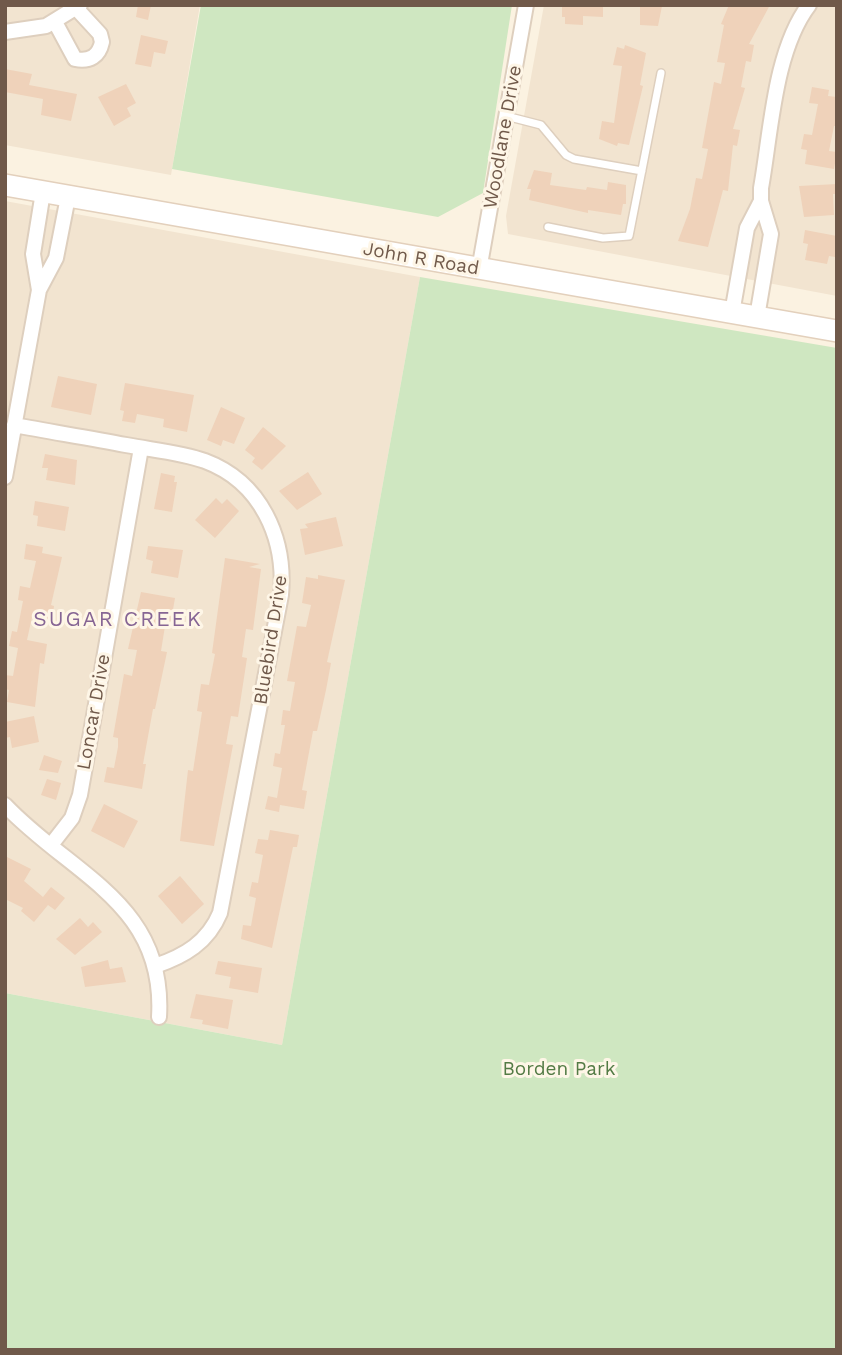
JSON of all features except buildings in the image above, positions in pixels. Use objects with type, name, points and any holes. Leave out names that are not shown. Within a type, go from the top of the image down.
[{"type":"main road","name":"John R Road","points":[[5,186],[837,331]]},
{"type":"street","name":"Woodlane Drive","points":[[479,270],[526,5]]},
{"type":"street","points":[[732,313],[747,229],[761,201],[783,61],[796,26],[809,5]]},
{"type":"street","points":[[5,32],[35,29],[55,22],[78,7],[100,34],[102,42],[95,57],[88,60],[75,59],[55,22]]},
{"type":"street","points":[[39,290],[33,254],[43,192]]},
{"type":"street","points":[[5,477],[39,290],[56,258],[68,197]]},
{"type":"street","points":[[757,317],[771,234],[761,201]]},
{"type":"street","name":"Bluebird Drive","points":[[15,425],[208,462],[238,480],[260,505],[274,527],[283,576],[220,913],[212,932],[200,944],[173,960],[155,966]]},
{"type":"street","name":"Loncar Drive","points":[[51,845],[72,818],[80,795],[141,448]]},
{"type":"street","points":[[5,805],[127,911],[145,939],[155,966],[159,1017]]},
{"type":"lane","points":[[548,227],[603,238],[628,236],[661,73]]},
{"type":"lane","points":[[506,116],[541,125],[566,155],[574,159],[642,172]]},
{"type":"shaded area","points":[[5,5],[200,5],[171,175],[5,145]]},
{"type":"shaded area","points":[[544,5],[837,5],[837,296],[508,234],[506,216]]},
{"type":"shaded area","name":"SUGAR CREEK","points":[[5,201],[420,277],[282,1045],[5,993]]},
{"type":"green space","points":[[201,5],[512,5],[483,193],[438,217],[172,169]]},
{"type":"green space","name":"Borden Park","points":[[420,277],[837,348],[837,1350],[5,1350],[5,993],[282,1045]]},
{"type":"district","name":"SUGAR CREEK","points":[[118,620]]}]
